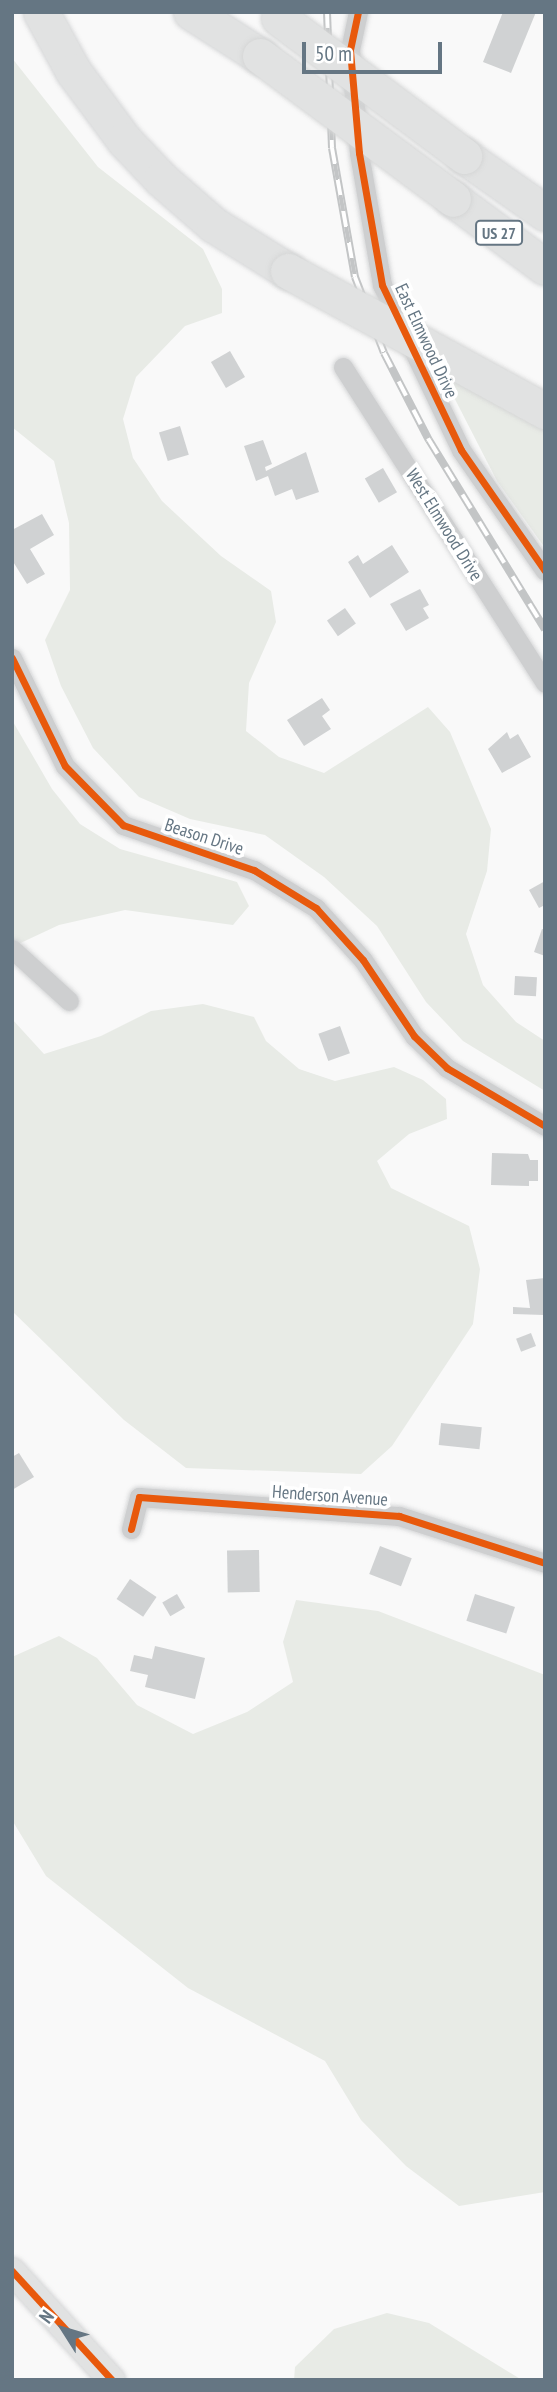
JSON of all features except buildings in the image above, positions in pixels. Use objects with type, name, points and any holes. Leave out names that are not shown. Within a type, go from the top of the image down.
[{"type":"highway","points":[[41,12],[73,71],[124,140],[161,179],[215,225],[288,271],[545,411]]},
{"type":"highway","name":"US 27","points":[[191,12],[260,56],[545,267]]},
{"type":"highway","name":"US 27","points":[[274,14],[545,213]]},
{"type":"main road","points":[[12,2271],[112,2380]]},
{"type":"street","name":"East Elmwood Drive","points":[[358,12],[351,50],[359,152],[382,285],[461,450],[545,571]]},
{"type":"street","name":"West Elmwood Drive","points":[[343,367],[545,683]]},
{"type":"street","name":"Beason Drive","points":[[12,658],[65,766],[123,825],[254,870],[316,908],[363,960],[414,1036],[447,1068],[545,1126]]},
{"type":"street","points":[[12,949],[69,1001]]},
{"type":"street","name":"Henderson Avenue","points":[[131,1529],[139,1497],[400,1516],[545,1563]]},
{"type":"shaded area","points":[[12,58],[98,167],[203,249],[222,289],[222,313],[185,326],[136,377],[123,419],[133,458],[162,501],[221,556],[271,591],[276,622],[249,683],[246,731],[279,757],[324,773],[428,707],[450,732],[491,829],[487,871],[466,934],[483,985],[516,1022],[545,1041],[545,1091],[463,1041],[426,1002],[377,926],[324,877],[265,835],[190,819],[139,797],[93,748],[61,686],[45,640],[70,590],[69,523],[54,461],[12,427]]},
{"type":"shaded area","points":[[442,374],[545,430],[545,548],[497,481]]},
{"type":"shaded area","points":[[12,720],[52,789],[80,824],[120,849],[237,882],[249,906],[233,925],[125,910],[59,925],[12,947]]},
{"type":"shaded area","points":[[203,1004],[254,1017],[266,1041],[299,1069],[335,1081],[394,1067],[423,1080],[446,1099],[447,1119],[409,1134],[377,1161],[391,1188],[469,1226],[480,1269],[473,1324],[392,1446],[361,1474],[186,1468],[124,1420],[12,1311],[12,1019],[44,1054],[101,1036],[151,1011]]},
{"type":"shaded area","points":[[296,1600],[378,1611],[545,1675],[545,2192],[459,2206],[406,2166],[361,2120],[325,2061],[188,1988],[46,1876],[12,1820],[12,1657],[59,1636],[97,1658],[137,1705],[193,1734],[247,1712],[293,1682],[283,1642]]},
{"type":"shaded area","points":[[387,2313],[429,2323],[522,2380],[294,2380],[295,2367],[334,2329]]},
{"type":"railway","points":[[327,12],[332,148],[355,277],[384,353],[429,440],[545,629]]},
{"type":"cycle path","points":[[358,12],[350,50],[359,153],[382,285],[461,450],[545,571]]},
{"type":"cycle path","points":[[12,658],[65,766],[123,825],[254,870],[316,908],[363,960],[414,1036],[447,1068],[545,1126]]},
{"type":"cycle path","points":[[131,1529],[139,1497],[399,1516],[545,1563]]},
{"type":"cycle path","points":[[12,2271],[112,2380]]}]
